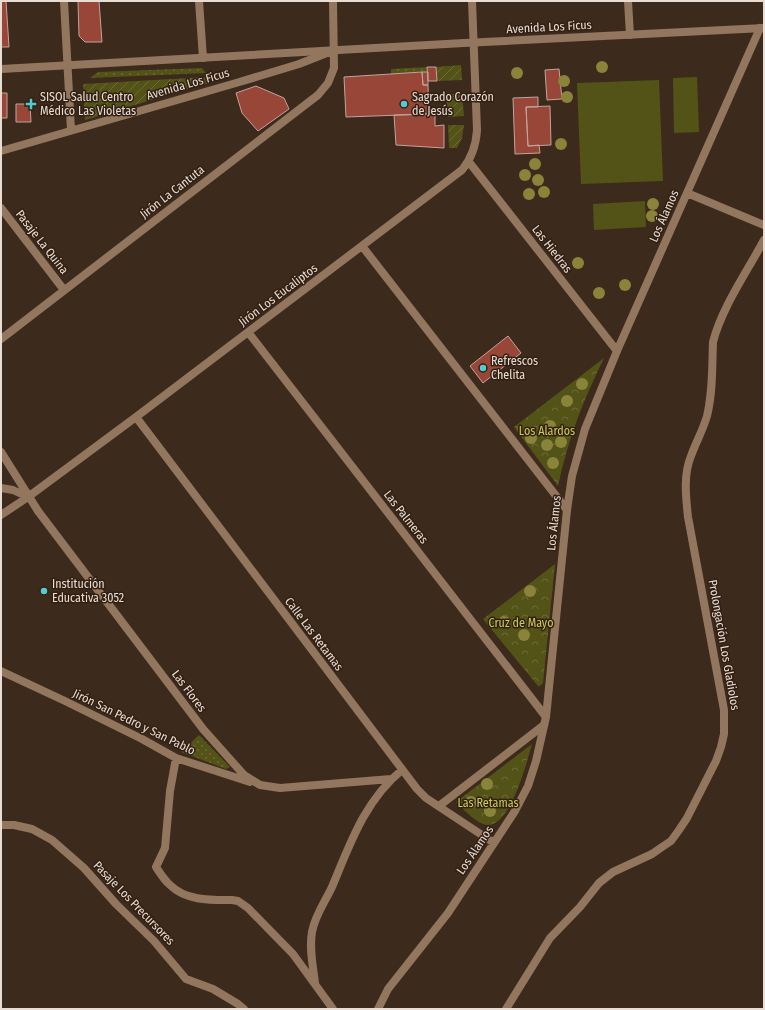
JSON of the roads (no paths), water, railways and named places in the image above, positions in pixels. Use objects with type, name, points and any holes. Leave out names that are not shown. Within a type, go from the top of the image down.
[{"type":"street","points":[[64,1],[71,130]]},
{"type":"street","points":[[199,1],[202,58]]},
{"type":"street","name":"Jirón La Cantuta","points":[[1,339],[324,89],[332,75],[335,65],[333,1]]},
{"type":"street","name":"Jirón Los Eucaliptos","points":[[1,515],[28,497],[136,417],[454,177],[469,162],[475,148],[477,130],[472,1]]},
{"type":"street","points":[[628,1],[630,35]]},
{"type":"street","name":"Avenida Los Ficus","points":[[1,69],[474,42],[762,28]]},
{"type":"street","name":"Los Álamos","points":[[378,1009],[388,989],[448,913],[527,790],[536,761],[545,721],[567,510],[570,488],[580,443],[590,414],[617,351],[762,28]]},
{"type":"street","name":"Avenida Los Ficus","points":[[1,151],[299,64],[335,50]]},
{"type":"street","name":"Las Hiedras","points":[[469,162],[617,351]]},
{"type":"street","points":[[687,193],[764,225]]},
{"type":"street","name":"Pasaje La Quina","points":[[1,208],[64,290]]},
{"type":"street","name":"Prolongación Los Gladiolos","points":[[506,1009],[547,944],[599,883],[613,872],[652,854],[671,841],[686,818],[716,761],[721,747],[724,734],[724,710],[688,517],[686,503],[686,475],[691,456],[703,429],[709,407],[713,342],[716,332],[724,314],[764,240]]},
{"type":"street","points":[[362,246],[567,510]]},
{"type":"street","name":"Las Palmeras","points":[[248,332],[545,721]]},
{"type":"street","name":"Calle Las Retamas","points":[[136,417],[421,794],[494,843]]},
{"type":"street","name":"Las Flores","points":[[1,452],[28,497],[203,729],[244,775],[260,785],[280,788],[391,779]]},
{"type":"street","points":[[1,488],[13,490],[28,497]]},
{"type":"street","name":"Jirón San Pedro y San Pablo","points":[[1,671],[142,739],[176,758],[260,785]]},
{"type":"street","points":[[439,806],[545,721]]},
{"type":"street","points":[[176,758],[170,791],[165,848],[156,867],[169,884],[182,894],[196,898],[232,900],[243,904],[293,954],[333,1009]]},
{"type":"street","points":[[316,985],[311,945],[315,919],[330,891],[360,823],[375,797],[391,779],[402,770]]},
{"type":"street","name":"Pasaje Los Precursores","points":[[1,825],[14,825],[32,829],[52,840],[84,868],[116,904],[154,941],[186,978],[213,989],[244,1009]]},
{"type":"place","name":"SISOL Salud Centro Médico Las Violetas","points":[[31,104]]},
{"type":"place","name":"Sagrado Corazón de Jesús","points":[[404,104]]},
{"type":"place","name":"Refrescos Chelita","points":[[483,368]]},
{"type":"place","name":"Institución Educativa 3052","points":[[44,591]]},
{"type":"park label","name":"Los Alardos","points":[[547,431]]},
{"type":"park label","name":"Cruz de Mayo","points":[[521,623]]},
{"type":"park label","name":"Las Retamas","points":[[488,803]]}]
